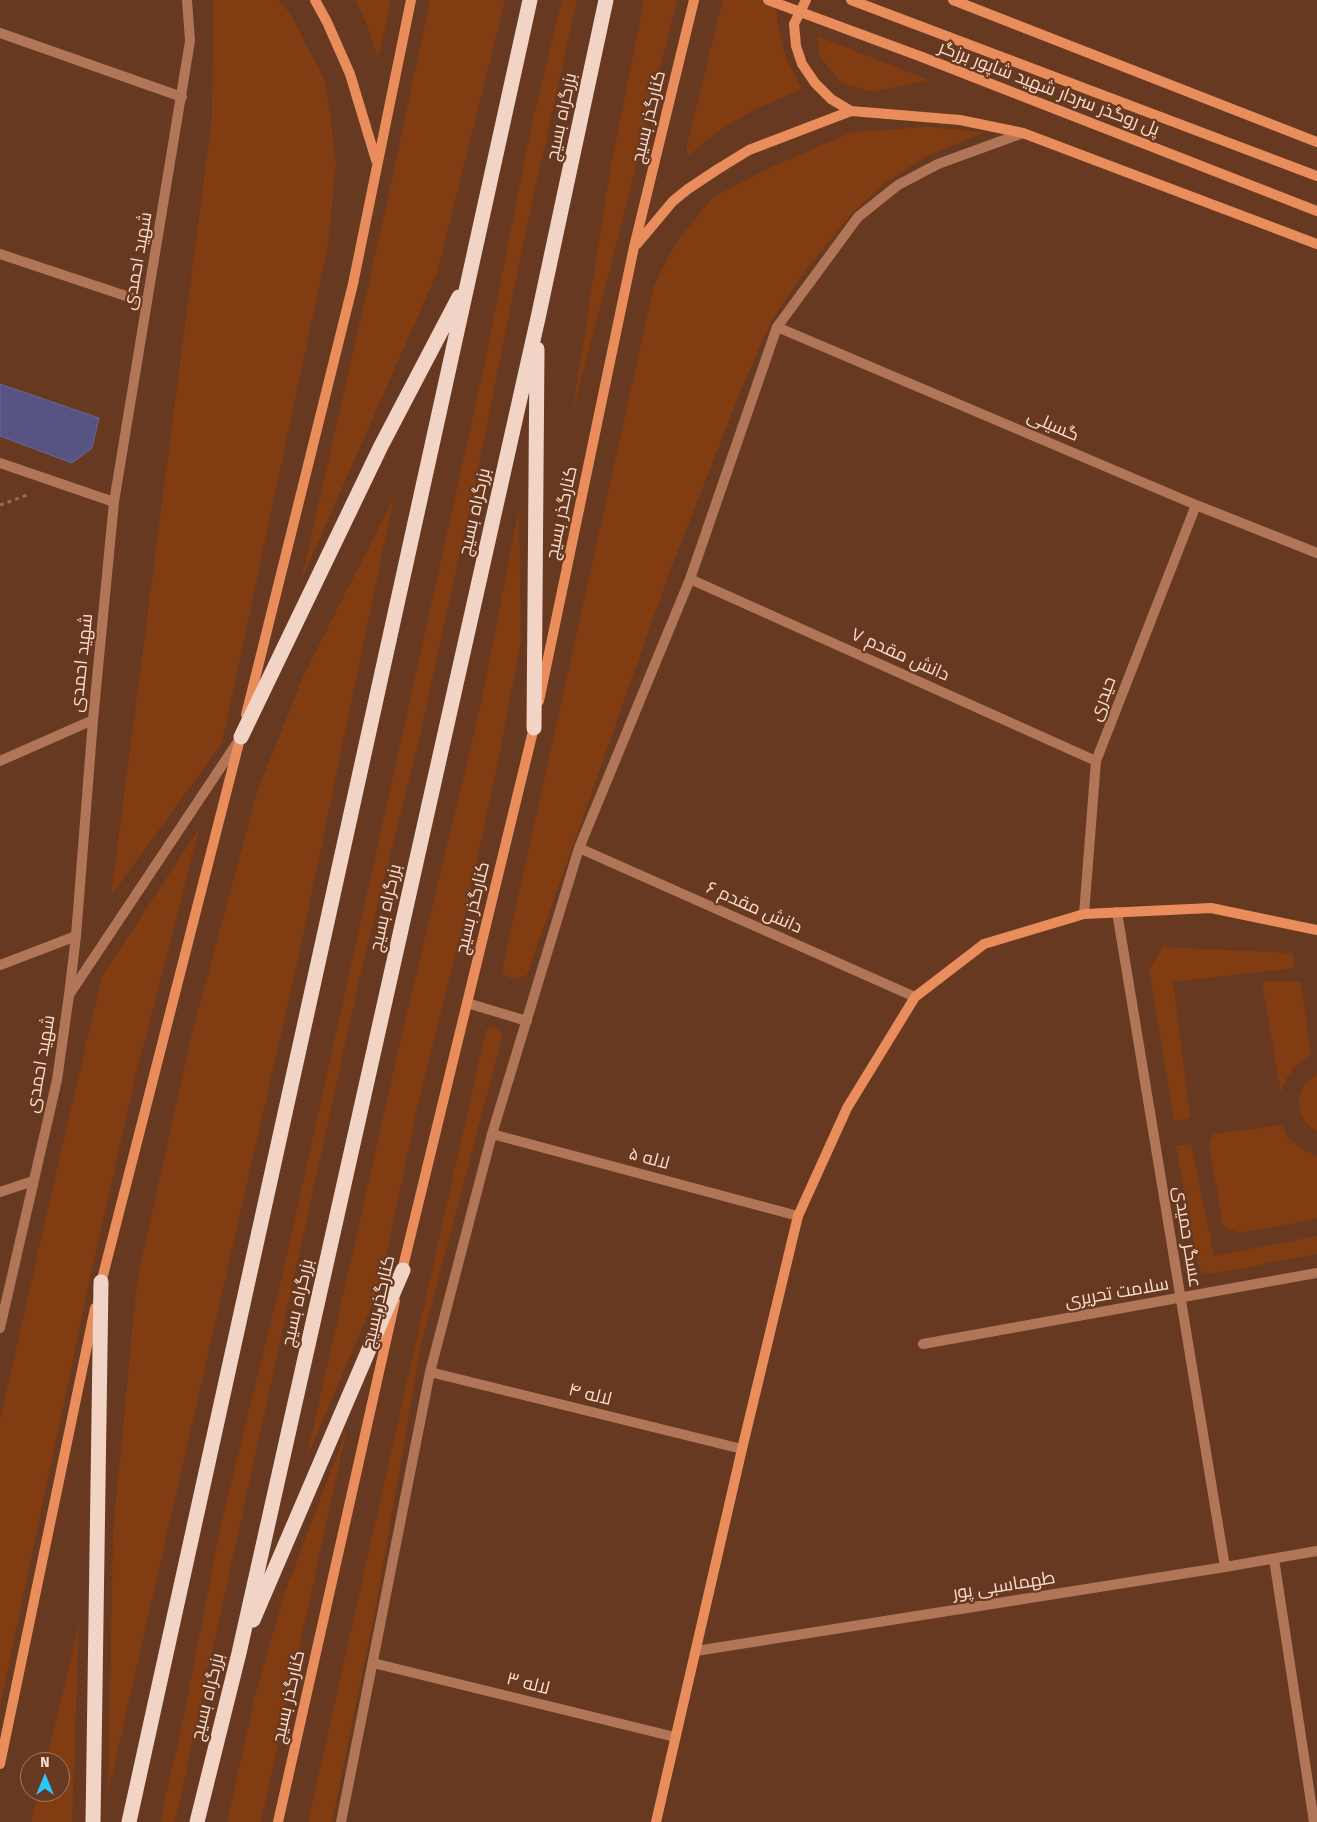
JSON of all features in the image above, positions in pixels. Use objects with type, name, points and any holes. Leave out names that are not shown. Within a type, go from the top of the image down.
[{"type":"highway","points":[[129,1822],[530,0]]},
{"type":"highway","name":"بزرگراه بسیج","points":[[197,1822],[238,1653],[538,318],[606,0]]},
{"type":"highway","points":[[240,737],[381,446],[468,280]]},
{"type":"highway","points":[[534,728],[538,318]]},
{"type":"highway","points":[[238,1653],[402,1270]]},
{"type":"highway","points":[[93,1822],[101,1282]]},
{"type":"main road","points":[[315,0],[350,74],[377,162]]},
{"type":"main road","points":[[0,1764],[101,1282],[353,284],[411,0]]},
{"type":"main road","name":"کنارگذر بسیج","points":[[278,1822],[402,1270],[534,728],[634,247],[694,0]]},
{"type":"main road","name":"پل روگذر سردار شهید شاپور برزگر","points":[[768,0],[922,57],[1317,211]]},
{"type":"main road","points":[[806,0],[794,24],[796,46],[802,64],[815,83],[830,99],[851,111],[960,120],[1023,133],[1317,244]]},
{"type":"main road","name":"پل روگذر سردار شهید شاپور برزگر","points":[[851,0],[1317,176]]},
{"type":"main road","points":[[953,0],[1317,142]]},
{"type":"main road","points":[[634,247],[672,201],[718,169],[749,150],[851,111]]},
{"type":"main road","points":[[656,1822],[798,1216],[847,1108],[915,997],[984,944],[1084,914],[1211,908],[1317,930]]},
{"type":"street","name":"شهید احمدی","points":[[0,1328],[57,1080],[76,936],[93,720],[114,502],[182,97],[190,41],[187,0]]},
{"type":"street","points":[[0,32],[182,97]]},
{"type":"street","points":[[341,1822],[430,1372],[492,1134],[579,848],[690,579],[777,327],[858,217],[898,185],[938,164],[1023,133]]},
{"type":"street","points":[[0,254],[147,302]]},
{"type":"street","name":"گسیلی","points":[[777,327],[1196,505],[1317,553]]},
{"type":"street","points":[[0,463],[114,502]]},
{"type":"street","name":"حیدری","points":[[1084,914],[1096,761],[1196,505]]},
{"type":"street","name":"دانش مقدم ۷","points":[[690,579],[1096,761]]},
{"type":"street","points":[[0,761],[93,720]]},
{"type":"street","points":[[69,994],[240,737]]},
{"type":"street","name":"دانش مقدم ۶","points":[[579,848],[915,997]]},
{"type":"street","name":"عسگر حمیدی","points":[[1118,912],[1225,1567]]},
{"type":"street","points":[[0,965],[76,936]]},
{"type":"street","points":[[467,1003],[527,1021]]},
{"type":"street","name":"لاله ۵","points":[[492,1134],[798,1216]]},
{"type":"street","points":[[0,1192],[33,1181]]},
{"type":"street","name":"سلامت تحریری","points":[[923,1344],[1317,1272]]},
{"type":"street","name":"لاله ۴","points":[[430,1372],[742,1449]]},
{"type":"street","name":"طهماسبی پور","points":[[696,1651],[1317,1551]]},
{"type":"street","points":[[1274,1559],[1314,1822]]},
{"type":"street","name":"لاله ۳","points":[[373,1663],[675,1736]]},
{"type":"shaded area","points":[[213,0],[279,0],[291,15],[326,83],[336,163],[328,245],[222,743],[111,896],[212,117]]},
{"type":"shaded area","points":[[355,0],[391,0],[378,58],[365,20]]},
{"type":"shaded area","points":[[430,0],[505,0],[437,273],[301,581],[386,207]]},
{"type":"shaded area","points":[[562,0],[577,0],[525,234],[478,470],[421,731],[360,976],[175,1822],[160,1822],[183,1720],[223,1514],[281,1281],[485,362],[531,128]]},
{"type":"shaded area","points":[[644,0],[677,0],[572,415],[610,171]]},
{"type":"shaded area","points":[[723,0],[775,0],[778,26],[786,58],[802,89],[756,109],[721,129],[688,156],[686,149]]},
{"type":"shaded area","points":[[817,36],[929,80],[873,92],[841,83],[820,57]]},
{"type":"shaded area","points":[[927,127],[984,132],[925,157],[884,184],[854,211],[809,266],[772,319],[741,390],[669,574],[527,975],[513,979],[502,973],[504,960],[654,285],[675,244],[712,198],[765,170],[852,132]]},
{"type":"shaded area","points":[[394,497],[297,964],[108,1793],[113,1532],[137,1281],[192,1033],[258,789],[303,677]]},
{"type":"shaded area","points":[[519,509],[521,642],[497,767],[465,916],[416,1114],[380,1286],[306,1460],[400,1042],[482,699]]},
{"type":"shaded area","points":[[200,827],[135,1078],[90,1279],[0,1706],[0,1420],[56,1173],[102,976]]},
{"type":"shaded area","points":[[1163,947],[1292,953],[1295,968],[1173,982],[1190,1118],[1174,1121],[1149,969]]},
{"type":"shaded area","points":[[1262,982],[1301,982],[1311,1055],[1296,1065],[1286,1079],[1281,1093]]},
{"type":"shaded area","points":[[496,1027],[503,1034],[421,1345],[376,1606],[332,1822],[308,1822],[486,1030]]},
{"type":"shaded area","points":[[1317,1074],[1317,1131],[1307,1124],[1301,1114],[1299,1103],[1300,1093],[1306,1083]]},
{"type":"shaded area","points":[[1283,1125],[1287,1136],[1300,1148],[1317,1156],[1317,1219],[1240,1233],[1223,1227],[1209,1144],[1213,1134]]},
{"type":"shaded area","points":[[1191,1144],[1214,1256],[1317,1236],[1317,1254],[1217,1273],[1202,1273],[1197,1259],[1176,1146]]},
{"type":"shaded area","points":[[347,1429],[261,1822],[227,1822],[255,1696],[285,1592]]},
{"type":"shaded area","points":[[79,1624],[72,1822],[31,1822],[36,1802],[70,1802],[70,1752],[48,1752]]},
{"type":"building","points":[[0,384],[99,418],[92,448],[72,463],[0,436]]}]
